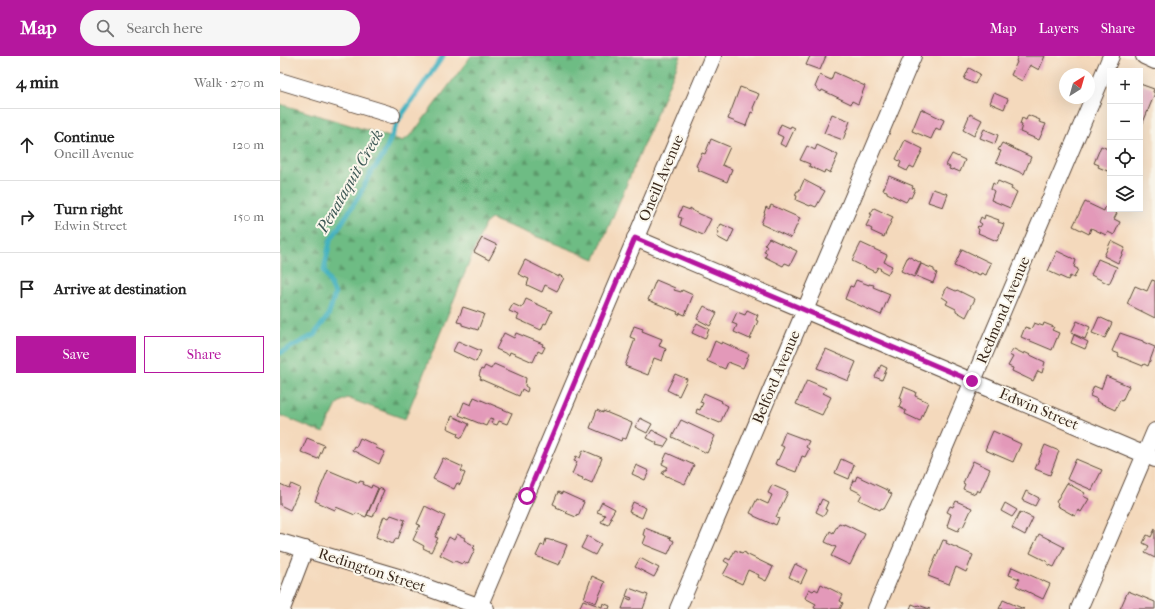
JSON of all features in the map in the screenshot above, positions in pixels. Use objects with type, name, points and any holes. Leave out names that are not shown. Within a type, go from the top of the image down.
[{"type":"street","name":"Oneill Avenue","points":[[481,608],[635,238],[713,56]]},
{"type":"street","name":"Belford Avenue","points":[[678,609],[913,56]]},
{"type":"street","name":"Redmond Avenue","points":[[876,609],[1111,56]]},
{"type":"street","points":[[1144,56],[1155,61]]},
{"type":"street","points":[[280,81],[392,115]]},
{"type":"street","name":"Edwin Street","points":[[635,238],[1150,457]]},
{"type":"street","points":[[1079,609],[1150,457],[1155,431]]},
{"type":"street","name":"Redington Street","points":[[280,542],[398,577],[481,608]]},
{"type":"street","points":[[282,609],[305,549]]},
{"type":"green space","points":[[471,56],[681,56],[595,259],[491,219],[485,224],[405,419],[347,398],[338,403],[323,433],[280,415],[280,104],[403,141],[413,133]]},
{"type":"building","points":[[810,56],[826,56],[820,70],[806,65]]},
{"type":"building","points":[[1018,56],[1045,56],[1039,70],[1030,65],[1022,81],[1011,75]]},
{"type":"building","points":[[969,68],[980,74],[975,84],[964,79]]},
{"type":"building","points":[[834,72],[865,86],[858,104],[852,101],[851,104],[822,90],[821,92],[815,87],[820,75],[831,80]]},
{"type":"building","points":[[1143,85],[1154,89],[1153,92],[1155,93],[1143,123]]},
{"type":"building","points":[[740,87],[759,94],[753,108],[753,113],[751,112],[746,126],[728,119]]},
{"type":"building","points":[[994,93],[1008,99],[1004,109],[990,103]]},
{"type":"building","points":[[921,109],[944,120],[940,130],[936,128],[931,139],[912,131]]},
{"type":"building","points":[[832,114],[850,121],[843,140],[824,133]]},
{"type":"building","points":[[970,114],[982,120],[974,136],[963,130]]},
{"type":"building","points":[[1028,115],[1040,120],[1039,122],[1046,124],[1039,140],[1020,132],[1022,118],[1026,120]]},
{"type":"building","points":[[781,124],[790,128],[791,126],[795,128],[786,147],[780,144],[783,137],[777,134]]},
{"type":"building","points":[[984,129],[998,135],[995,144],[980,138]]},
{"type":"building","points":[[711,139],[730,147],[722,165],[732,169],[727,182],[698,170],[699,168],[696,166],[702,153],[705,154]]},
{"type":"building","points":[[905,140],[923,149],[914,168],[910,166],[907,171],[899,167],[901,162],[896,159]]},
{"type":"building","points":[[1002,143],[1031,157],[1024,174],[996,162],[1001,151],[998,150]]},
{"type":"building","points":[[817,145],[838,155],[830,173],[825,170],[824,173],[809,166],[810,164],[800,160],[807,146],[815,150]]},
{"type":"building","points":[[1101,146],[1107,149],[1107,171],[1098,167],[1099,165],[1094,163]]},
{"type":"building","points":[[952,154],[965,160],[960,172],[949,169],[950,167],[946,165]]},
{"type":"building","points":[[889,176],[913,186],[912,188],[915,189],[911,198],[909,197],[906,202],[883,190]]},
{"type":"building","points":[[804,180],[825,191],[816,207],[796,200],[797,196],[795,195],[797,191],[799,191]]},
{"type":"building","points":[[998,181],[1012,187],[1011,189],[1017,192],[1010,208],[991,200],[994,191],[991,189],[993,183],[996,185]]},
{"type":"building","points":[[933,189],[948,194],[943,207],[928,202]]},
{"type":"building","points":[[1085,202],[1104,211],[1105,207],[1107,208],[1107,212],[1117,213],[1114,219],[1120,222],[1114,235],[1108,232],[1106,235],[1091,228],[1089,234],[1073,226]]},
{"type":"building","points":[[771,205],[800,218],[791,238],[761,224],[766,207],[769,209]]},
{"type":"building","points":[[682,207],[690,210],[690,208],[693,211],[711,219],[703,235],[680,225],[682,218],[678,217]]},
{"type":"building","points":[[874,208],[893,217],[884,237],[871,231],[872,229],[866,226],[872,214],[870,214]]},
{"type":"building","points":[[985,215],[999,220],[998,222],[1004,224],[997,241],[978,233],[979,230],[977,227],[980,227],[982,224],[979,222],[981,217],[984,219]]},
{"type":"building","points":[[721,224],[734,230],[728,243],[717,237],[719,232],[717,231]]},
{"type":"building","points":[[482,238],[497,245],[489,260],[474,252]]},
{"type":"building","points":[[769,238],[797,251],[790,265],[785,263],[783,266],[765,257],[767,253],[764,252],[767,246],[764,245]]},
{"type":"building","points":[[1111,241],[1125,248],[1118,263],[1104,256]]},
{"type":"building","points":[[861,243],[887,255],[884,262],[892,266],[888,274],[880,270],[881,269],[878,267],[875,272],[852,261]]},
{"type":"building","points":[[962,249],[991,263],[986,275],[981,273],[980,275],[973,272],[972,274],[954,266]]},
{"type":"building","points":[[1057,251],[1076,260],[1074,267],[1078,269],[1074,278],[1070,276],[1068,280],[1048,271]]},
{"type":"building","points":[[908,256],[921,263],[914,277],[901,271]]},
{"type":"building","points":[[1098,259],[1117,267],[1109,284],[1091,275]]},
{"type":"building","points":[[525,260],[564,278],[557,291],[545,285],[542,292],[527,285],[529,279],[518,274]]},
{"type":"building","points":[[921,264],[934,269],[937,273],[933,283],[916,276]]},
{"type":"building","points":[[656,280],[675,288],[674,290],[681,292],[682,290],[693,295],[685,315],[680,313],[679,315],[677,314],[678,312],[648,300]]},
{"type":"building","points":[[856,280],[869,285],[874,285],[873,287],[890,294],[881,315],[845,299],[850,286],[853,287]]},
{"type":"building","points":[[1152,280],[1155,281],[1155,318],[1127,304],[1135,286],[1147,291]]},
{"type":"building","points":[[947,287],[975,299],[966,317],[956,311],[956,309],[946,304],[948,301],[942,297]]},
{"type":"building","points":[[526,299],[552,311],[546,324],[544,323],[541,330],[517,319],[519,315],[509,311],[513,304],[522,308]]},
{"type":"building","points":[[704,306],[717,313],[710,326],[697,319]]},
{"type":"building","points":[[463,307],[484,314],[478,330],[457,322]]},
{"type":"building","points":[[747,310],[758,315],[756,320],[758,321],[750,339],[734,332],[737,325],[732,323],[737,312],[745,315]]},
{"type":"building","points":[[1099,317],[1112,323],[1105,338],[1092,333]]},
{"type":"building","points":[[1077,321],[1090,327],[1085,339],[1071,333]]},
{"type":"building","points":[[697,323],[709,329],[705,339],[692,333]]},
{"type":"building","points":[[1034,323],[1043,326],[1044,323],[1054,327],[1052,330],[1059,333],[1052,350],[1021,337],[1025,327],[1031,329]]},
{"type":"building","points":[[634,326],[662,339],[659,346],[666,349],[662,361],[654,358],[648,375],[625,366],[635,339],[630,337]]},
{"type":"building","points":[[504,333],[514,338],[516,333],[543,344],[542,346],[545,347],[542,353],[538,351],[533,362],[510,352],[509,355],[496,349]]},
{"type":"building","points":[[1120,333],[1155,347],[1148,366],[1144,364],[1143,366],[1118,356],[1119,354],[1112,351]]},
{"type":"building","points":[[1074,335],[1088,342],[1085,349],[1071,343]]},
{"type":"building","points":[[458,341],[481,351],[476,362],[453,351]]},
{"type":"building","points":[[715,341],[721,344],[722,342],[749,354],[743,368],[728,362],[725,369],[707,361]]},
{"type":"building","points":[[826,349],[856,362],[848,381],[817,368]]},
{"type":"building","points":[[1014,349],[1045,362],[1042,373],[1038,371],[1033,381],[1012,371],[1013,368],[1008,366],[1013,357],[1009,355]]},
{"type":"building","points":[[494,364],[526,378],[525,386],[528,388],[527,392],[522,389],[519,396],[480,379],[481,377],[479,376],[481,369],[483,370],[485,366],[491,369]]},
{"type":"building","points":[[881,365],[887,368],[882,380],[875,377]]},
{"type":"building","points":[[675,374],[687,379],[679,396],[667,390]]},
{"type":"building","points":[[1106,376],[1129,386],[1122,401],[1120,400],[1115,410],[1096,401],[1097,399],[1090,396],[1094,386],[1101,389]]},
{"type":"building","points":[[807,380],[826,388],[823,393],[831,397],[822,415],[796,404]]},
{"type":"building","points":[[904,387],[916,392],[915,396],[928,402],[920,421],[905,414],[906,411],[899,407],[902,399],[900,398]]},
{"type":"building","points":[[704,393],[722,401],[721,402],[728,406],[720,423],[696,413],[697,409],[700,410],[703,403],[700,402]]},
{"type":"building","points":[[474,397],[512,413],[507,424],[499,421],[497,425],[491,423],[493,419],[490,418],[486,426],[459,415],[464,402],[471,405]]},
{"type":"building","points":[[597,410],[632,423],[626,439],[622,438],[621,441],[590,428]]},
{"type":"building","points":[[452,416],[469,424],[462,438],[457,436],[458,433],[447,428]]},
{"type":"building","points":[[640,418],[652,424],[647,433],[635,427]]},
{"type":"building","points":[[681,420],[715,436],[707,453],[672,437]]},
{"type":"building","points":[[652,430],[669,439],[664,447],[656,445],[657,443],[647,438]]},
{"type":"building","points":[[993,431],[1021,444],[1013,462],[985,450]]},
{"type":"building","points":[[785,432],[809,441],[806,447],[809,449],[805,457],[802,456],[796,472],[775,464],[784,447],[780,445]]},
{"type":"building","points":[[307,438],[324,445],[318,459],[301,452]]},
{"type":"building","points":[[360,438],[377,446],[376,448],[385,452],[379,464],[352,450],[354,446],[356,447]]},
{"type":"building","points":[[1045,445],[1059,451],[1050,475],[1035,469]]},
{"type":"building","points":[[583,450],[602,458],[592,483],[585,480],[584,481],[582,480],[583,478],[572,474],[577,462],[574,461],[576,456],[580,458]]},
{"type":"building","points":[[667,453],[694,465],[685,484],[662,474],[668,467],[662,464]]},
{"type":"building","points":[[443,458],[463,467],[461,471],[465,473],[460,485],[457,483],[454,489],[433,479]]},
{"type":"building","points":[[841,459],[854,465],[849,479],[835,473]]},
{"type":"building","points":[[1076,459],[1102,470],[1092,490],[1067,479]]},
{"type":"building","points":[[973,461],[990,469],[980,492],[977,490],[975,494],[963,489],[965,484],[963,483]]},
{"type":"building","points":[[636,465],[649,471],[645,480],[632,474]]},
{"type":"building","points":[[328,470],[359,483],[360,481],[364,482],[363,484],[371,488],[372,485],[378,488],[366,517],[356,513],[355,515],[336,507],[335,510],[315,501]]},
{"type":"building","points":[[857,476],[889,491],[888,492],[892,494],[884,509],[881,508],[880,510],[859,500],[862,494],[850,488],[853,480],[855,481]]},
{"type":"building","points":[[1067,483],[1085,493],[1083,496],[1089,499],[1081,512],[1078,510],[1075,516],[1057,506],[1058,503],[1056,502]]},
{"type":"building","points":[[280,484],[289,488],[291,484],[300,488],[290,510],[280,505]]},
{"type":"building","points":[[772,485],[788,492],[776,517],[779,518],[776,525],[750,513],[757,499],[768,504],[772,495],[768,493]]},
{"type":"building","points":[[379,488],[384,490],[373,517],[367,515]]},
{"type":"building","points":[[1026,491],[1039,498],[1035,506],[1022,500]]},
{"type":"building","points":[[558,492],[562,494],[562,492],[584,502],[578,516],[577,515],[576,517],[566,513],[567,512],[553,504]]},
{"type":"building","points":[[822,499],[828,502],[825,509],[827,510],[824,516],[816,512]]},
{"type":"building","points":[[956,501],[972,508],[963,527],[961,526],[958,531],[947,526],[951,514],[947,512],[950,506],[953,507]]},
{"type":"building","points":[[602,502],[615,509],[610,517],[612,518],[608,525],[601,522],[605,515],[597,512]]},
{"type":"building","points":[[633,502],[646,508],[642,518],[629,512]]},
{"type":"building","points":[[1005,503],[1017,510],[1012,517],[1001,511]]},
{"type":"building","points":[[425,506],[445,516],[435,537],[438,538],[431,552],[413,540],[420,525],[417,524]]},
{"type":"building","points":[[1020,512],[1033,518],[1025,535],[1012,528]]},
{"type":"building","points":[[391,515],[405,520],[398,539],[396,538],[393,544],[376,537],[384,516],[389,518]]},
{"type":"building","points":[[839,523],[865,534],[850,565],[831,556],[836,547],[825,542],[830,531],[833,533]]},
{"type":"building","points":[[645,528],[671,538],[670,539],[674,541],[668,554],[643,544],[646,536],[643,535]]},
{"type":"building","points":[[1155,529],[1155,558],[1145,553],[1149,546],[1143,543],[1147,535],[1151,537]]},
{"type":"building","points":[[457,534],[475,546],[468,564],[463,562],[462,564],[455,561],[454,562],[440,555],[449,537],[454,540]]},
{"type":"building","points":[[1039,534],[1064,547],[1054,567],[1047,564],[1048,562],[1030,553]]},
{"type":"building","points":[[587,536],[601,544],[595,555],[581,548]]},
{"type":"building","points":[[546,539],[567,545],[559,565],[536,556],[541,545],[544,546]]},
{"type":"building","points":[[943,540],[947,541],[946,543],[973,555],[966,572],[956,567],[949,584],[928,576]]},
{"type":"building","points":[[735,550],[746,553],[773,567],[766,581],[758,577],[759,575],[748,570],[742,584],[723,575],[729,564],[724,561],[726,558],[730,560]]},
{"type":"building","points":[[640,558],[659,568],[654,577],[635,567]]},
{"type":"building","points":[[795,564],[807,570],[801,583],[789,577]]},
{"type":"building","points":[[1012,567],[1050,584],[1043,599],[1016,586],[1020,579],[1009,575]]},
{"type":"building","points":[[592,576],[605,582],[596,603],[584,598]]},
{"type":"building","points":[[821,584],[843,595],[840,601],[843,603],[840,609],[817,609],[814,608],[816,604],[805,598],[809,589],[813,591],[815,589],[818,591]]},
{"type":"building","points":[[629,588],[648,595],[643,609],[622,609],[626,598],[631,600],[632,598],[626,596]]},
{"type":"building","points":[[1128,591],[1155,602],[1155,609],[1120,609]]},
{"type":"building","points":[[583,600],[602,607],[603,603],[610,606],[609,609],[579,609]]},
{"type":"building","points":[[1003,600],[1024,609],[999,609]]},
{"type":"building","points":[[912,604],[918,605],[930,609],[910,609]]},
{"type":"waterway","name":"Penataquit Creek","points":[[280,353],[314,335],[328,316],[335,294],[324,270],[330,241],[359,196],[370,174],[383,156],[399,119],[443,56]]},
{"type":"route","points":[[527,496],[635,238],[972,381]]}]
